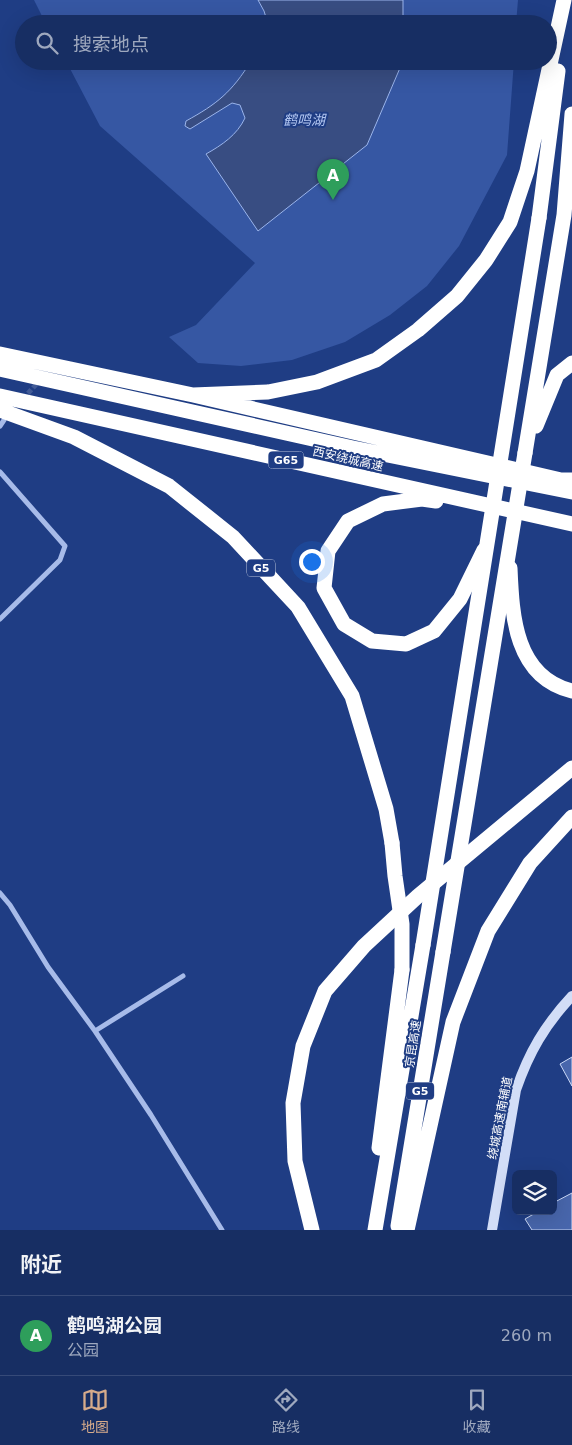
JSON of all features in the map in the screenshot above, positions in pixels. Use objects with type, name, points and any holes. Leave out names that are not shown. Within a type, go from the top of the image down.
[{"type":"highway","points":[[557,67],[565,0]]},
{"type":"highway","points":[[557,36],[565,0]]},
{"type":"highway","points":[[193,394],[268,392],[317,382],[376,360],[418,330],[457,296],[486,260],[510,222],[527,171],[549,70]]},
{"type":"highway","points":[[375,1230],[423,945],[539,218],[557,70]]},
{"type":"highway","points":[[525,453],[564,215],[572,114]]},
{"type":"highway","points":[[0,354],[193,394],[561,480],[572,480]]},
{"type":"highway","name":"G5","points":[[509,552],[525,453],[556,375],[572,363]]},
{"type":"highway","name":"西安绕城高速","points":[[0,368],[353,448],[572,492]]},
{"type":"highway","name":"西安绕城高速","points":[[0,396],[572,524]]},
{"type":"highway","name":"G5","points":[[2,415],[74,437],[169,486],[233,537],[298,607],[352,696],[386,809],[402,924],[402,970],[369,1230]]},
{"type":"highway","points":[[488,542],[460,599],[434,631],[406,644],[372,641],[344,624],[324,588],[328,551],[348,521],[383,504],[422,499],[528,515],[572,530]]},
{"type":"highway","points":[[509,552],[512,609],[521,647],[538,673],[558,688],[572,691]]},
{"type":"highway","name":"京昆高速","points":[[397,1230],[509,552]]},
{"type":"highway","points":[[312,1230],[295,1160],[293,1103],[302,1046],[325,991],[364,946],[410,903],[572,768]]},
{"type":"highway","points":[[407,1230],[453,1022],[488,931],[530,863],[572,817]]},
{"type":"street","points":[[0,426],[2,415]]},
{"type":"street","points":[[0,472],[65,546],[60,560],[0,619]]},
{"type":"street","points":[[0,893],[10,905],[48,967],[151,1115],[222,1230]]},
{"type":"street","points":[[95,1032],[183,976]]},
{"type":"street","name":"绕城高速南辅道","points":[[492,1230],[512,1107],[518,1083],[530,1055],[546,1027],[572,996]]},
{"type":"shaded area","points":[[34,0],[518,0],[517,15],[42,15]]},
{"type":"shaded area","points":[[71,70],[513,70],[507,155],[459,246],[427,286],[390,315],[345,342],[292,360],[241,366],[198,363],[169,337],[196,325],[255,263],[100,126]]},
{"type":"water","points":[[258,0],[403,0],[403,15],[265,15]]},
{"type":"water","name":"鹤鸣湖","points":[[245,70],[399,70],[367,145],[258,231],[206,154],[218,147],[238,130],[245,118],[240,105],[232,103],[190,129],[185,126],[186,121],[215,103],[237,81]]},
{"type":"building","points":[[572,1057],[572,1086],[560,1064]]},
{"type":"building","points":[[572,1193],[572,1230],[532,1230],[525,1219],[532,1215],[557,1215],[557,1201]]},
{"type":"tunnel","points":[[23,399],[39,381]]},
{"type":"place","name":"鹤鸣湖公园","points":[[333,200]]}]
